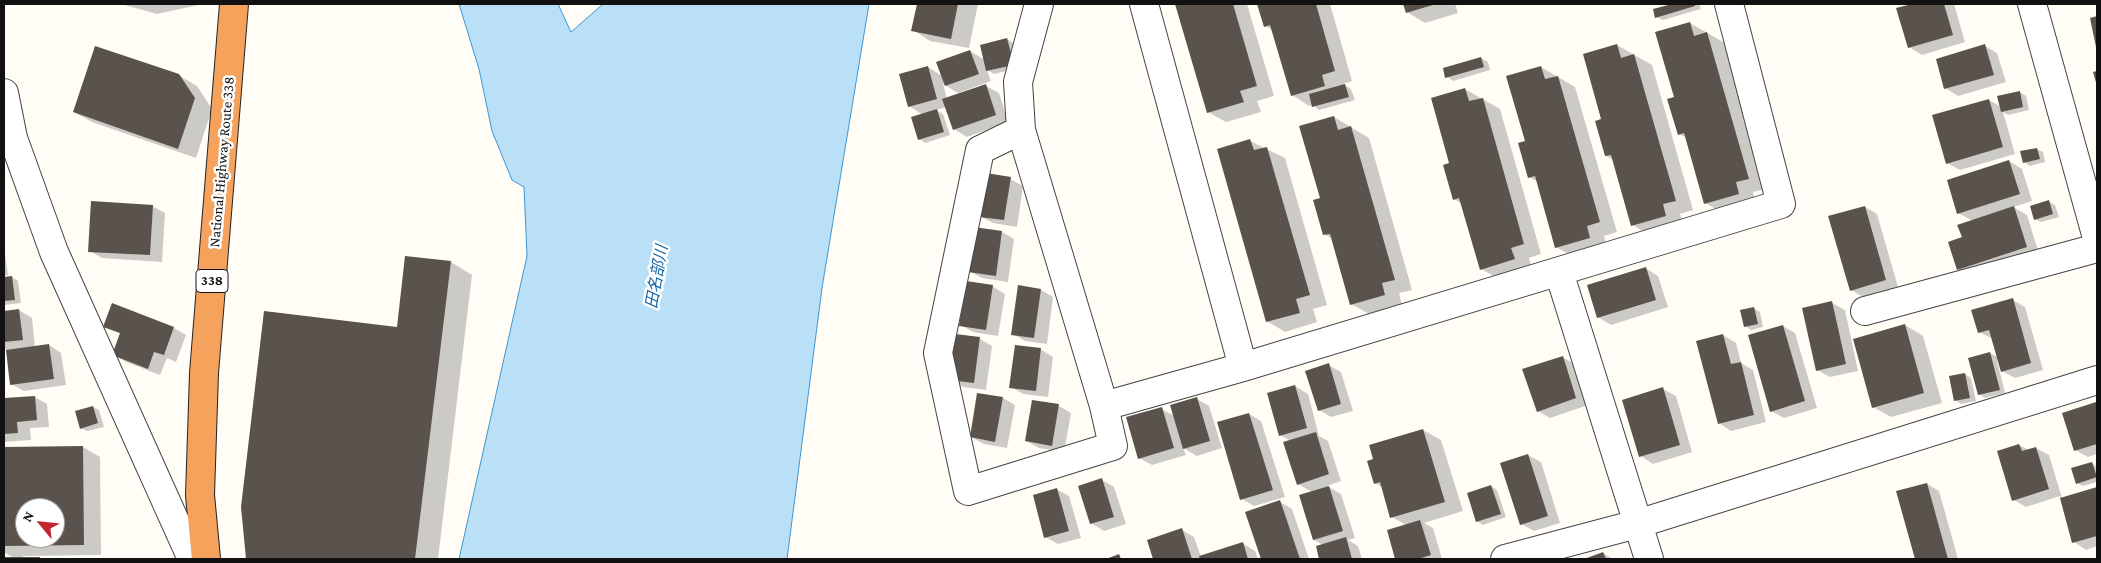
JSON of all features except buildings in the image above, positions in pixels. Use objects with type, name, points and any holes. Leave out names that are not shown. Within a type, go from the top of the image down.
[{"type":"highway","name":"National Highway Route 338","points":[[206,559],[200,495],[204,373],[234,4]]},
{"type":"street","points":[[1021,130],[980,150],[938,353],[968,491],[1113,446],[1104,406],[1021,130],[1018,82],[1039,4]]},
{"type":"street","points":[[1144,4],[1243,367]]},
{"type":"street","points":[[1104,406],[1243,367],[1780,204],[1729,4]]},
{"type":"street","points":[[2040,5],[2097,238]]},
{"type":"street","points":[[4,92],[13,138],[54,252],[192,559]]},
{"type":"street","points":[[1866,311],[2097,248]]},
{"type":"street","points":[[1559,272],[1649,559]]},
{"type":"street","points":[[1505,559],[1637,524],[2097,380]]},
{"type":"water","name":"田名部川","points":[[459,4],[558,4],[571,32],[603,4],[869,4],[822,288],[787,559],[459,559],[527,256],[524,187],[512,180],[492,131],[479,69]]}]
